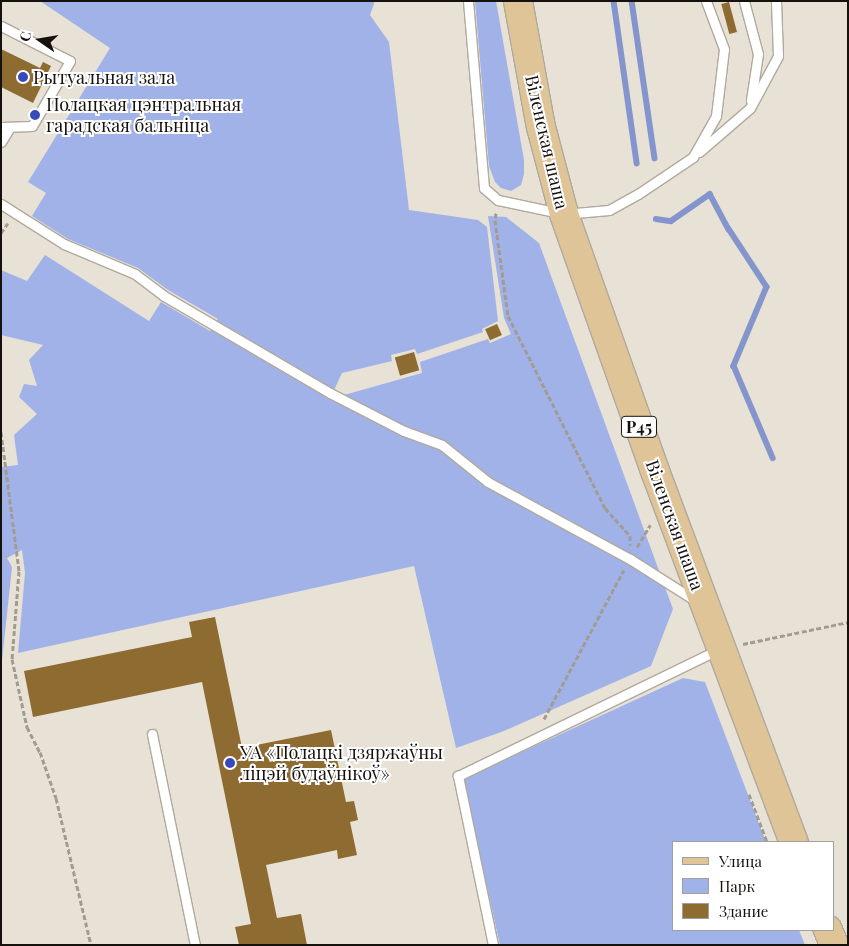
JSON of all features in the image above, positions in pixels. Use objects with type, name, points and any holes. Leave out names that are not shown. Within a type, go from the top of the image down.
[{"type":"main road","name":"Віленская шаша","points":[[518,1],[541,127],[564,214],[704,606],[794,841]]},
{"type":"main road","points":[[828,931],[834,945]]},
{"type":"lane","points":[[468,1],[484,188],[498,200],[564,214],[609,210],[638,194],[693,158],[750,108],[778,56],[776,1]]},
{"type":"lane","points":[[693,158],[716,116],[724,48],[706,1]]},
{"type":"lane","points":[[744,1],[758,54],[750,108]]},
{"type":"lane","points":[[1,26],[70,61],[32,126],[6,127],[1,142]]},
{"type":"lane","points":[[1,204],[64,244],[134,274],[164,296],[330,393],[404,431],[442,445],[488,482],[630,559],[704,606]]},
{"type":"lane","points":[[493,945],[458,776],[721,649]]},
{"type":"lane","points":[[152,734],[195,945]]},
{"type":"path","points":[[498,200],[495,220],[508,316],[605,508],[630,536],[630,559]]},
{"type":"path","points":[[1,432],[19,571],[12,659],[27,727],[40,752],[56,798],[91,945]]},
{"type":"path","points":[[540,737],[541,725],[651,523]]},
{"type":"path","points":[[721,649],[848,622]]},
{"type":"green space","points":[[40,1],[375,1],[370,15],[389,42],[409,210],[478,220],[487,227],[498,321],[482,329],[483,332],[417,354],[415,349],[391,355],[392,361],[342,373],[330,399],[422,373],[420,362],[488,339],[490,343],[511,334],[504,318],[488,216],[506,217],[539,243],[673,609],[651,666],[504,731],[456,748],[414,566],[18,653],[25,573],[22,550],[7,558],[12,567],[1,670],[1,467],[18,465],[14,435],[37,414],[19,397],[24,384],[37,386],[29,360],[43,345],[1,335],[1,270],[27,281],[45,255],[149,321],[161,302],[210,331],[218,319],[168,290],[138,268],[68,239],[32,216],[46,193],[28,182],[110,48]]},
{"type":"green space","points":[[475,1],[496,1],[524,160],[524,174],[521,185],[511,191],[501,188],[495,182],[489,166]]},
{"type":"green space","points":[[683,678],[705,682],[766,841],[672,841],[672,931],[799,931],[805,945],[500,945],[463,779]]},
{"type":"building","points":[[729,2],[737,32],[729,34],[721,4]]},
{"type":"building","name":"Рытуальная зала","points":[[1,49],[40,68],[43,62],[51,66],[33,103],[1,87]]},
{"type":"building","points":[[497,324],[502,335],[490,340],[485,329]]},
{"type":"building","points":[[414,352],[419,370],[400,376],[395,358]]},
{"type":"building","points":[[215,617],[242,748],[331,730],[346,802],[354,801],[358,820],[350,822],[357,855],[338,859],[337,850],[266,865],[277,918],[301,914],[307,945],[239,945],[235,927],[251,924],[202,682],[33,717],[24,671],[192,637],[189,622]]},
{"type":"waterway","points":[[614,1],[637,163]]},
{"type":"waterway","points":[[632,1],[655,158]]},
{"type":"waterway","points":[[656,219],[671,221],[710,194],[729,229],[767,287],[734,366],[773,458]]},
{"type":"place","name":"Рытуальная зала","points":[[23,77]]},
{"type":"place","name":"Полацкая цэнтральная гарадская бальніца","points":[[35,115]]},
{"type":"place","name":"УА «Полацкі дзяржаўны ліцэй будаўнікоў»","points":[[230,763]]}]
